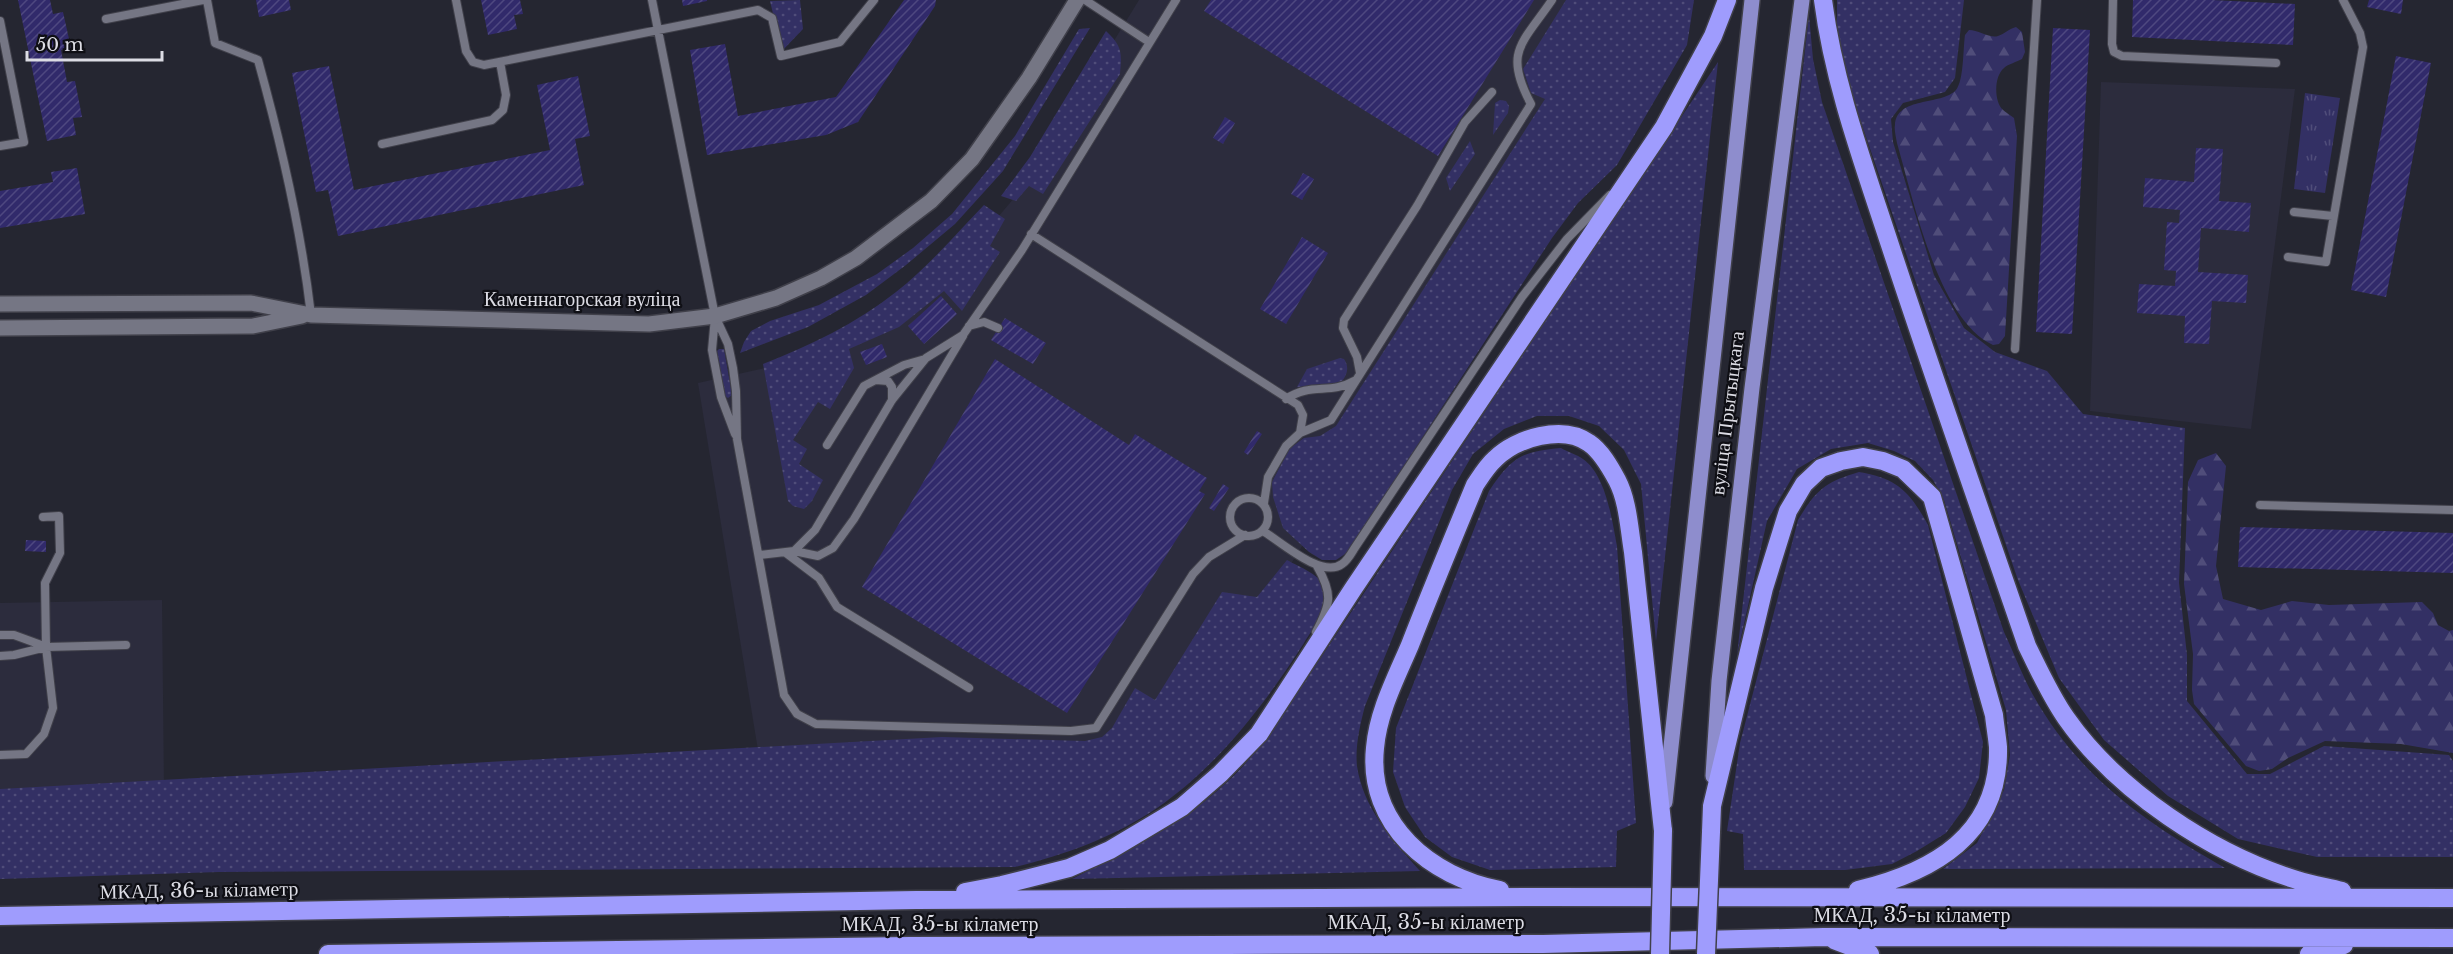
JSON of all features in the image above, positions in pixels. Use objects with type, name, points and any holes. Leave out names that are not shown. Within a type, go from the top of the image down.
[{"type":"highway","points":[[916,900],[1025,880],[1069,868],[1110,850],[1182,807],[1220,774],[1259,734],[1366,570],[1664,128],[1707,46],[1726,0]]},
{"type":"highway","points":[[1823,0],[1840,91],[1923,345],[2027,646],[2061,710],[2094,753],[2161,811],[2194,833],[2296,880],[2370,898]]},
{"type":"highway","points":[[1537,897],[1480,886],[1437,868],[1415,851],[1398,831],[1385,810],[1377,781],[1374,748],[1384,707],[1475,484],[1495,459],[1513,445],[1530,439],[1567,435],[1589,442],[1607,463],[1618,482],[1627,514],[1663,827],[1660,954]]},
{"type":"highway","points":[[1712,806],[1764,588],[1788,511],[1804,484],[1821,468],[1841,460],[1863,458],[1883,461],[1903,469],[1932,497],[1994,715],[1998,749],[1994,778],[1987,802],[1973,828],[1954,850],[1924,868],[1880,885],[1827,897]]},
{"type":"highway","name":"вуліца Прытыцкага","points":[[1706,954],[1712,806]]},
{"type":"highway","name":"МКАД, 35-ы кіламетр","points":[[399,909],[916,900],[1537,897],[2453,898]]},
{"type":"highway","name":"МКАД, 36-ы кіламетр","points":[[0,916],[399,909]]},
{"type":"highway","points":[[1824,937],[1870,954]]},
{"type":"highway","name":"МКАД, 35-ы кіламетр","points":[[399,953],[910,946],[1542,944],[1824,937],[2453,938]]},
{"type":"highway","points":[[2309,954],[2369,939]]},
{"type":"highway","points":[[1514,954],[1542,944]]},
{"type":"highway","points":[[910,946],[953,954]]},
{"type":"highway","points":[[328,954],[399,953]]},
{"type":"main road","name":"Каменнагорская вуліца","points":[[0,304],[251,303],[311,315],[649,324],[715,316],[776,298],[820,278],[856,258],[931,201],[972,159],[1029,78],[1077,0]]},
{"type":"main road","name":"вуліца Прытыцкага","points":[[1663,827],[1752,0]]},
{"type":"main road","name":"вуліца Прытыцкага","points":[[1712,806],[1722,646],[1752,388],[1802,0]]},
{"type":"main road","name":"Каменнагорская вуліца","points":[[0,328],[253,326],[311,315]]},
{"type":"lane","points":[[106,19],[205,0],[215,44],[258,60],[286,171],[305,268],[311,315]]},
{"type":"lane","points":[[456,0],[466,51],[473,62],[484,65],[758,10],[772,18],[781,56],[840,42],[874,0]]},
{"type":"lane","points":[[652,0],[715,316],[728,344],[733,368],[737,439],[784,695],[797,714],[816,724],[1071,731],[1096,728],[1193,574],[1209,557],[1245,536],[1253,536],[1263,531],[1268,522],[1268,510],[1264,503],[1251,497],[1240,499],[1232,507],[1230,518],[1233,528],[1245,536]]},
{"type":"lane","points":[[1085,0],[1149,42]]},
{"type":"lane","points":[[760,555],[790,552],[818,556],[832,548],[854,519],[963,335],[1031,234],[1176,0]]},
{"type":"lane","points":[[1264,503],[1268,477],[1286,446],[1300,433],[1331,420],[1531,104],[1519,83],[1516,67],[1518,52],[1552,0]]},
{"type":"lane","points":[[2015,349],[2037,0]]},
{"type":"lane","points":[[2113,0],[2112,44],[2115,52],[2122,56],[2276,63]]},
{"type":"lane","points":[[2288,257],[2326,262],[2363,47],[2360,33],[2343,0]]},
{"type":"lane","points":[[0,21],[24,142],[0,146]]},
{"type":"lane","points":[[382,144],[492,120],[503,110],[506,95],[500,62]]},
{"type":"lane","points":[[1357,377],[1357,357],[1343,328],[1344,320],[1417,206],[1465,122],[1492,92]]},
{"type":"lane","points":[[1263,531],[1317,566],[1329,568],[1342,565],[1522,297],[1567,239],[1639,164]]},
{"type":"lane","points":[[2294,212],[2333,216]]},
{"type":"lane","points":[[1031,234],[1298,405],[1303,415],[1300,433]]},
{"type":"lane","points":[[715,316],[711,350],[721,398],[737,439]]},
{"type":"lane","points":[[969,326],[984,322],[998,328]]},
{"type":"lane","points":[[826,445],[864,386],[904,365],[926,358],[963,335]]},
{"type":"lane","points":[[790,552],[815,530],[892,400],[926,358]]},
{"type":"lane","points":[[1286,399],[1307,389],[1336,388],[1357,377]]},
{"type":"lane","points":[[875,379],[888,381],[892,387],[892,400]]},
{"type":"lane","points":[[2260,504],[2453,510]]},
{"type":"lane","points":[[0,755],[26,754],[44,734],[52,708],[46,647],[45,583],[60,553],[59,516],[43,517]]},
{"type":"lane","points":[[790,552],[819,578],[837,607],[969,687]]},
{"type":"lane","points":[[1280,702],[1320,625],[1329,599],[1326,582],[1317,566]]},
{"type":"lane","points":[[0,636],[14,635],[46,647]]},
{"type":"lane","points":[[0,656],[46,647],[126,645]]},
{"type":"shaded area","points":[[1139,0],[1688,0],[1560,133],[1196,716],[1153,749],[765,793],[698,383],[778,365],[835,343],[970,250],[1026,184]]},
{"type":"shaded area","points":[[2101,82],[2295,89],[2251,429],[2090,411]]},
{"type":"shaded area","points":[[162,600],[164,788],[0,790],[0,603]]},
{"type":"green space","points":[[800,0],[803,29],[782,51],[770,1]]},
{"type":"green space","points":[[1566,0],[1694,0],[1687,45],[1617,165],[1578,203],[1552,238],[1348,552],[1336,560],[1322,560],[1309,552],[1283,528],[1273,497],[1272,482],[1290,448],[1304,438],[1320,436],[1336,426],[1545,99],[1531,93],[1523,69]]},
{"type":"green space","points":[[1837,0],[1964,0],[1955,78],[1945,92],[1903,103],[1891,119],[1893,142],[1934,275],[1964,328],[1995,352],[2047,371],[2083,414],[2185,428],[2179,583],[2187,655],[2187,701],[2247,774],[2270,774],[2324,746],[2449,755],[2453,761],[2453,857],[2317,857],[2238,839],[2168,796],[2104,740],[2059,678],[2018,580],[1853,99],[1837,30]]},
{"type":"green space","points":[[1809,15],[1813,59],[1822,102],[2004,632],[2029,687],[2051,724],[2093,774],[2141,815],[2225,868],[1943,869],[1977,843],[2004,790],[2010,755],[2006,710],[1944,500],[1933,480],[1915,461],[1894,451],[1868,443],[1831,449],[1797,469],[1767,521],[1737,655]]},
{"type":"green space","points":[[2016,27],[2022,32],[2025,52],[2022,59],[2004,68],[1998,77],[1996,88],[1999,105],[2014,118],[2017,136],[2005,336],[1999,344],[1993,345],[1974,331],[1957,311],[1943,285],[1920,224],[1897,143],[1895,127],[1898,116],[1911,105],[1949,95],[1956,90],[1962,72],[1965,35],[1969,30],[1995,37]]},
{"type":"green space","points":[[1090,28],[1003,171],[955,224],[866,295],[808,327],[740,353],[751,331],[770,321],[819,305],[877,274],[913,248],[952,214],[1015,136],[1079,29]]},
{"type":"green space","points":[[1106,31],[1120,50],[1120,74],[1043,194],[1029,186],[1016,201],[1001,196],[1030,157]]},
{"type":"green space","points":[[1718,62],[1656,641],[1641,484],[1624,450],[1599,426],[1569,416],[1537,416],[1504,429],[1473,454],[1452,490],[1365,706],[1360,728],[1357,766],[1366,796],[1372,810],[1390,836],[1420,871],[1072,879],[1141,843],[1185,816],[1225,784],[1255,752],[1286,710]]},
{"type":"green space","points":[[2305,93],[2340,98],[2325,193],[2294,189]]},
{"type":"green space","points":[[1500,100],[1506,101],[1509,106],[1508,113],[1493,135],[1495,103]]},
{"type":"green space","points":[[1470,141],[1475,154],[1450,191],[1446,178]]},
{"type":"green space","points":[[984,205],[1005,219],[990,246],[1000,252],[962,311],[944,291],[899,327],[849,349],[854,368],[830,409],[818,402],[793,440],[807,449],[799,464],[823,480],[812,501],[804,509],[793,506],[788,501],[763,364],[832,333],[881,303],[919,272]]},
{"type":"green space","points":[[724,349],[732,395],[728,398],[725,396],[717,351]]},
{"type":"green space","points":[[1340,358],[1344,359],[1347,367],[1347,373],[1342,381],[1297,387],[1307,369]]},
{"type":"green space","points":[[1561,448],[1583,459],[1591,466],[1603,487],[1613,524],[1617,546],[1636,823],[1617,831],[1616,867],[1490,870],[1452,857],[1425,837],[1405,807],[1393,772],[1396,728],[1489,491],[1504,470],[1518,458],[1526,454]]},
{"type":"green space","points":[[2216,453],[2226,466],[2216,566],[2223,599],[2261,610],[2292,601],[2329,605],[2422,602],[2433,613],[2438,625],[2449,631],[2453,630],[2453,753],[2401,744],[2325,741],[2288,758],[2272,769],[2259,771],[2246,766],[2194,704],[2193,654],[2184,584],[2188,482],[2198,460]]},
{"type":"green space","points":[[1859,472],[1883,478],[1901,488],[1915,504],[1928,525],[1983,742],[1979,778],[1965,807],[1946,833],[1892,864],[1845,870],[1744,870],[1743,834],[1727,831],[1740,743],[1798,520],[1810,501],[1823,488],[1838,479]]},
{"type":"green space","points":[[1287,560],[1320,580],[1326,590],[1326,604],[1316,624],[1273,689],[1220,754],[1179,792],[1124,828],[1089,844],[1015,867],[219,872],[0,879],[0,789],[942,737],[1085,741],[1102,737],[1112,728],[1135,688],[1155,700],[1222,592],[1257,597]]},
{"type":"building","points":[[18,0],[50,0],[53,14],[63,12],[71,48],[61,50],[67,82],[75,81],[82,117],[73,118],[76,135],[47,141]]},
{"type":"building","points":[[256,0],[289,0],[291,10],[259,17]]},
{"type":"building","points":[[481,0],[520,0],[523,14],[514,15],[517,29],[488,35]]},
{"type":"building","points":[[682,0],[707,0],[707,1],[683,6]]},
{"type":"building","points":[[904,0],[936,0],[935,6],[858,122],[826,135],[707,155],[690,50],[725,44],[738,116],[836,97]]},
{"type":"building","points":[[1211,0],[1534,0],[1438,156],[1204,11]]},
{"type":"building","points":[[2133,0],[2212,0],[2295,4],[2293,45],[2132,37]]},
{"type":"building","points":[[2369,0],[2403,0],[2401,14],[2367,7]]},
{"type":"building","points":[[2053,28],[2090,30],[2072,334],[2036,332]]},
{"type":"building","points":[[2396,56],[2431,63],[2386,297],[2351,290]]},
{"type":"building","points":[[329,66],[354,190],[550,150],[537,85],[578,76],[590,136],[575,139],[584,185],[338,236],[328,190],[316,192],[292,73]]},
{"type":"building","points":[[1225,117],[1235,123],[1223,144],[1213,138]]},
{"type":"building","points":[[2196,148],[2223,149],[2219,201],[2251,203],[2249,232],[2201,228],[2198,272],[2248,275],[2246,303],[2212,301],[2209,344],[2184,343],[2185,316],[2137,313],[2139,284],[2175,286],[2176,271],[2164,270],[2167,222],[2179,223],[2180,210],[2143,207],[2145,178],[2194,182]]},
{"type":"building","points":[[77,168],[85,214],[0,228],[0,191],[53,182],[51,172]]},
{"type":"building","points":[[1303,173],[1314,179],[1302,200],[1291,194]]},
{"type":"building","points":[[1302,237],[1328,253],[1286,324],[1260,309]]},
{"type":"building","points":[[941,296],[957,314],[924,344],[908,326]]},
{"type":"building","points":[[1005,318],[1046,343],[1033,364],[991,340]]},
{"type":"building","points":[[882,344],[887,357],[866,365],[860,352]]},
{"type":"building","points":[[995,359],[1129,445],[1135,434],[1207,478],[1199,491],[1205,494],[1067,713],[862,587]]},
{"type":"building","points":[[1257,431],[1262,434],[1248,455],[1244,452]]},
{"type":"building","points":[[1223,484],[1229,488],[1214,511],[1209,508]]},
{"type":"building","points":[[2240,527],[2453,533],[2453,573],[2238,567]]},
{"type":"building","points":[[26,540],[46,541],[46,552],[25,551]]}]
